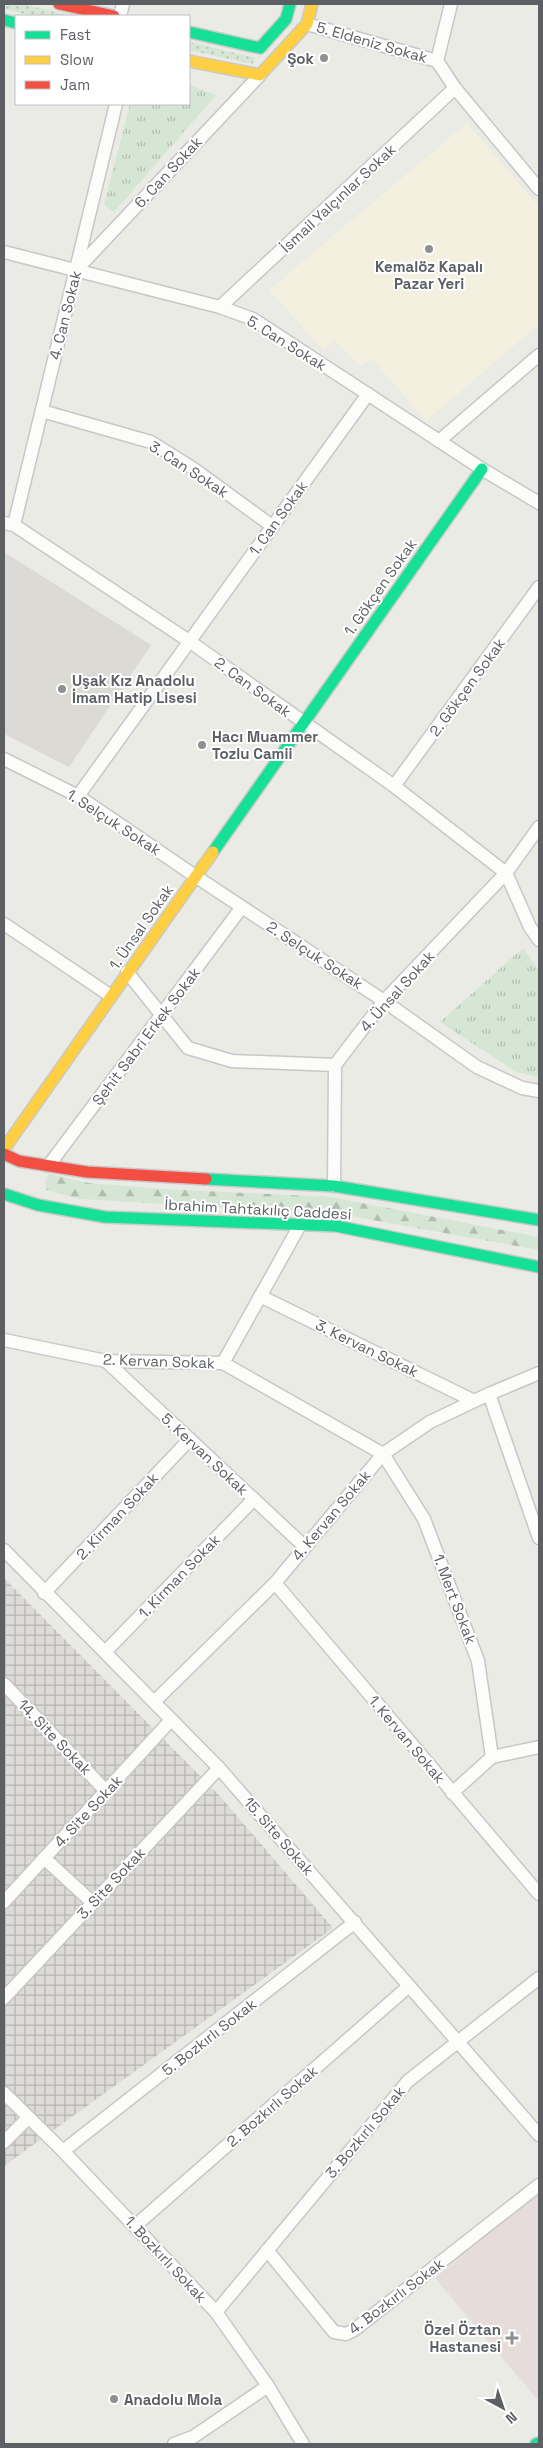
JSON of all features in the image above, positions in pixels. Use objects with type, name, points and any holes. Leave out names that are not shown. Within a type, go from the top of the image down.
[{"type":"main road","points":[[59,4],[109,15]]},
{"type":"main road","points":[[260,75],[260,48],[286,19],[290,4]]},
{"type":"main road","points":[[260,75],[307,24],[312,4]]},
{"type":"main road","points":[[286,19],[307,24]]},
{"type":"main road","points":[[190,32],[260,48]]},
{"type":"main road","points":[[190,61],[260,75]]},
{"type":"main road","name":"1. Gökçen Sokak","points":[[303,722],[482,469]]},
{"type":"main road","name":"1. Ünsal Sokak","points":[[4,1149],[303,722]]},
{"type":"main road","name":"İbrahim Tahtakılıç Caddesi","points":[[4,1154],[19,1161],[87,1172],[334,1186],[539,1220]]},
{"type":"main road","name":"İbrahim Tahtakılıç Caddesi","points":[[4,1194],[38,1205],[105,1216],[336,1226],[539,1267]]},
{"type":"street","points":[[451,4],[437,61],[455,88],[539,189]]},
{"type":"street","name":"5. Eldeniz Sokak","points":[[307,24],[437,61]]},
{"type":"street","name":"6. Can Sokak","points":[[76,270],[260,75]]},
{"type":"street","name":"İsmail Yalçınlar Sokak","points":[[220,307],[455,88]]},
{"type":"street","name":"4. Can Sokak","points":[[9,524],[42,411],[116,105]]},
{"type":"street","name":"5. Can Sokak","points":[[4,252],[220,307],[253,319],[482,469],[539,503]]},
{"type":"street","points":[[439,441],[539,355]]},
{"type":"street","name":"1. Can Sokak","points":[[189,641],[368,394]]},
{"type":"street","name":"3. Can Sokak","points":[[42,411],[151,442],[194,469],[272,526]]},
{"type":"street","name":"2. Can Sokak","points":[[9,524],[189,641],[394,786],[506,873],[535,925],[539,940]]},
{"type":"street","name":"2. Gökçen Sokak","points":[[394,786],[539,587]]},
{"type":"street","points":[[78,796],[189,641]]},
{"type":"street","name":"1. Selçuk Sokak","points":[[4,759],[78,796],[195,876]]},
{"type":"street","name":"4. Ünsal Sokak","points":[[335,1065],[384,1001],[506,873],[539,827]]},
{"type":"street","name":"2. Selçuk Sokak","points":[[195,876],[384,1001],[477,1067],[522,1088],[539,1091]]},
{"type":"street","name":"Şehit Sabri Erkek Sokak","points":[[49,1165],[242,907]]},
{"type":"street","points":[[4,924],[111,996]]},
{"type":"street","points":[[127,972],[188,1048],[232,1061],[335,1065],[334,1186]]},
{"type":"street","points":[[223,1363],[300,1225]]},
{"type":"street","name":"3. Kervan Sokak","points":[[260,1296],[474,1401]]},
{"type":"street","name":"2. Kervan Sokak","points":[[4,1340],[106,1361],[223,1363],[383,1454]]},
{"type":"street","name":"5. Kervan Sokak","points":[[106,1361],[304,1546]]},
{"type":"street","name":"4. Kervan Sokak","points":[[154,1702],[275,1582],[383,1454],[430,1422],[539,1373]]},
{"type":"street","points":[[489,1394],[539,1538]]},
{"type":"street","name":"2. Kirman Sokak","points":[[44,1593],[190,1439]]},
{"type":"street","name":"1. Mert Sokak","points":[[383,1454],[424,1519],[478,1661],[492,1757]]},
{"type":"street","name":"1. Kirman Sokak","points":[[105,1652],[254,1500]]},
{"type":"street","name":"15. Site Sokak","points":[[4,1550],[44,1593],[219,1768],[355,1922],[539,2136]]},
{"type":"street","name":"1. Kervan Sokak","points":[[275,1582],[539,1894]]},
{"type":"street","name":"14. Site Sokak","points":[[4,1684],[106,1791]]},
{"type":"street","name":"4. Site Sokak","points":[[4,1902],[171,1720]]},
{"type":"street","points":[[452,1793],[492,1757],[539,1747]]},
{"type":"street","name":"3. Site Sokak","points":[[4,1998],[219,1768]]},
{"type":"street","points":[[44,1858],[93,1903]]},
{"type":"street","name":"5. Bozkırlı Sokak","points":[[64,2151],[355,1922]]},
{"type":"street","name":"3. Bozkırlı Sokak","points":[[216,2312],[408,2080],[539,1978]]},
{"type":"street","name":"2. Bozkırlı Sokak","points":[[135,2226],[409,1986]]},
{"type":"street","name":"1. Bozkırlı Sokak","points":[[4,2094],[64,2151],[216,2312],[268,2386],[303,2444]]},
{"type":"street","points":[[4,2142],[28,2118]]},
{"type":"street","name":"4. Bozkırlı Sokak","points":[[267,2250],[334,2332],[346,2334],[354,2330],[539,2185]]},
{"type":"street","points":[[174,2444],[193,2437],[268,2386]]},
{"type":"shaded area","name":"Kemalöz Kapalı Pazar Yeri","points":[[467,123],[539,207],[539,324],[426,421],[372,359],[360,366],[334,341],[323,350],[269,290]]},
{"type":"shaded area","name":"Uşak Kız Anadolu İmam Hatip Lisesi","points":[[4,552],[151,645],[69,767],[4,734]]},
{"type":"shaded area","points":[[4,1578],[219,1795],[333,1928],[4,2166]]},
{"type":"shaded area","name":"Özel Öztan Hastanesi","points":[[539,2190],[539,2398],[537,2399],[435,2278]]},
{"type":"green space","points":[[4,4],[23,4],[68,15],[30,15],[4,9]]},
{"type":"green space","points":[[190,42],[256,58],[252,64],[190,50]]},
{"type":"green space","points":[[190,85],[216,95],[114,212],[104,205],[130,105],[190,105]]},
{"type":"green space","points":[[523,948],[539,970],[539,1077],[516,1072],[440,1022]]},
{"type":"green space","points":[[49,1174],[89,1183],[165,1189],[331,1197],[539,1237],[539,1250],[339,1214],[80,1199],[46,1190],[45,1180]]},
{"type":"traffic: fast","points":[[190,32],[260,48],[286,19],[290,4]]},
{"type":"traffic: fast","points":[[4,20],[15,23]]},
{"type":"traffic: fast","points":[[213,852],[482,469]]},
{"type":"traffic: fast","points":[[206,1179],[334,1186],[539,1220]]},
{"type":"traffic: fast","points":[[4,1194],[38,1205],[105,1217],[336,1226],[539,1267]]},
{"type":"traffic: slow","points":[[190,61],[260,75],[307,24],[312,4]]},
{"type":"traffic: slow","points":[[4,1149],[213,852]]},
{"type":"traffic: jam","points":[[59,4],[109,15]]},
{"type":"traffic: jam","points":[[4,1154],[19,1161],[87,1172],[206,1179]]},
{"type":"place","name":"Şok","points":[[324,58]]},
{"type":"place","name":"Kemalöz Kapalı Pazar Yeri","points":[[429,249]]},
{"type":"place","name":"Uşak Kız Anadolu İmam Hatip Lisesi","points":[[62,689]]},
{"type":"place","name":"Hacı Muammer Tozlu Camii","points":[[202,745]]},
{"type":"place","name":"Özel Öztan Hastanesi","points":[[512,2338]]},
{"type":"place","name":"Anadolu Mola","points":[[114,2399]]}]
